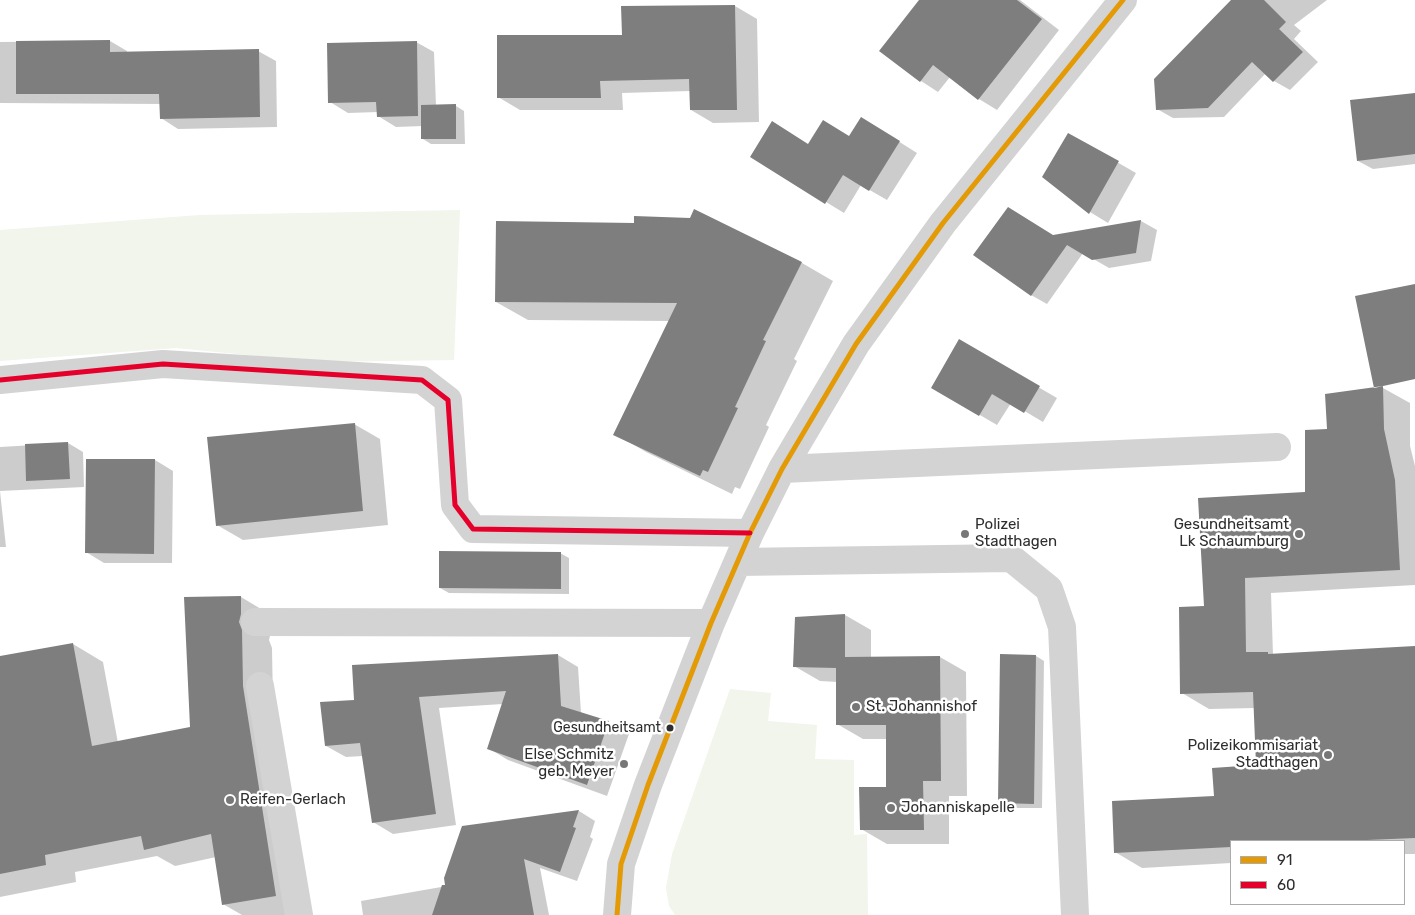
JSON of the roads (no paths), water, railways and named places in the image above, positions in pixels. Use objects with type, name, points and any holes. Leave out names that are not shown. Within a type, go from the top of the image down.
[{"type":"street","points":[[617,915],[621,864],[648,785],[711,623],[750,533],[782,469],[856,344],[943,222],[1123,0]]},
{"type":"street","points":[[0,380],[163,364],[422,380],[448,400],[455,505],[473,529],[750,533]]},
{"type":"street","points":[[782,469],[1276,448]]},
{"type":"street","points":[[738,562],[1011,558],[1050,589],[1062,627],[1074,915]]},
{"type":"street","points":[[255,622],[711,623]]},
{"type":"street","points":[[260,686],[299,915]]},
{"type":"place","name":"Polizei Stadthagen","points":[[965,534]]},
{"type":"place","name":"Gesundheitsamt Lk Schaumburg","points":[[1299,534]]},
{"type":"place","name":"St. Johannishof","points":[[856,707]]},
{"type":"place","name":"Gesundheitsamt","points":[[670,728]]},
{"type":"place","name":"Polizeikommisariat Stadthagen","points":[[1328,755]]},
{"type":"place","name":"Else Schmitz geb. Meyer","points":[[624,764]]},
{"type":"place","name":"Reifen-Gerlach","points":[[230,800]]},
{"type":"place","name":"Johanniskapelle","points":[[891,808]]}]
